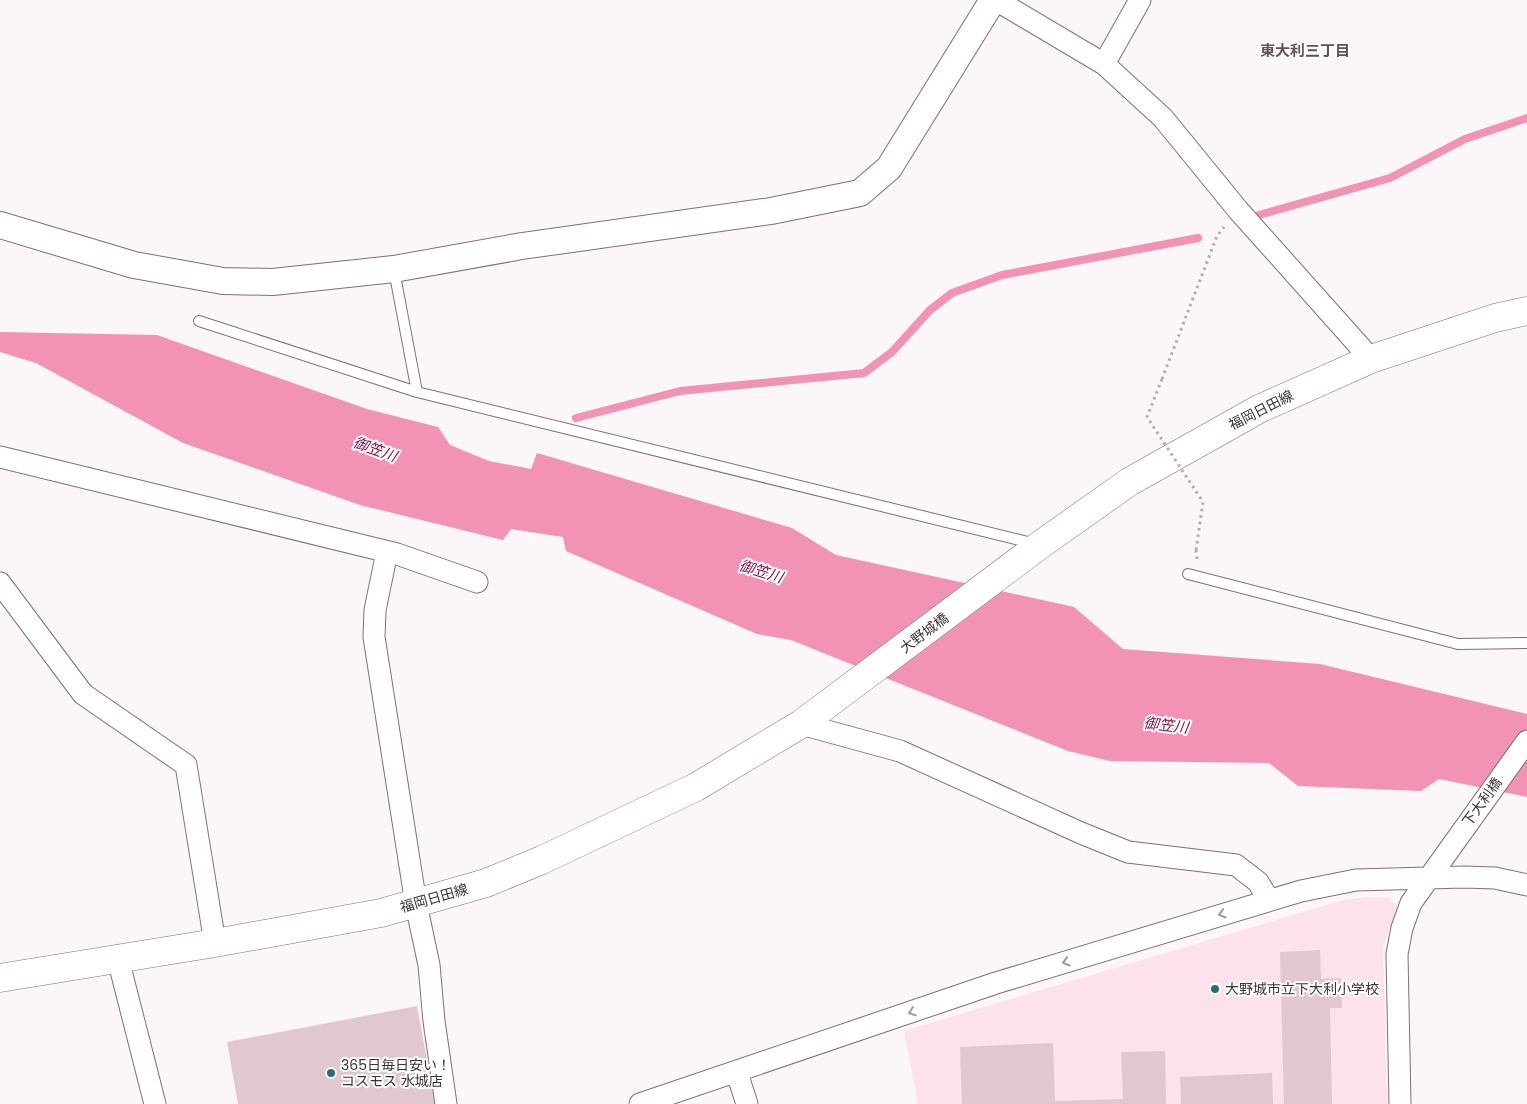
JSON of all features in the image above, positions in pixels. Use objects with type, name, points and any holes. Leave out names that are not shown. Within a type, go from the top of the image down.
[{"type":"main road","name":"福岡日田線","points":[[1030,553],[1138,477],[1259,409],[1371,359],[1495,318],[1527,311]]},
{"type":"main road","name":"大野城橋","points":[[828,704],[1030,553]]},
{"type":"main road","name":"福岡日田線","points":[[0,978],[215,943],[381,913],[486,883],[551,855],[696,787],[801,724],[828,704]]},
{"type":"street","points":[[0,225],[134,265],[223,281],[273,282],[394,269],[522,246],[771,211],[860,193],[889,168],[994,0],[1104,64],[1163,118],[1238,210],[1371,359]]},
{"type":"street","points":[[1104,64],[1140,0]]},
{"type":"street","points":[[2,461],[387,552],[477,582]]},
{"type":"street","points":[[387,552],[375,610],[374,636],[416,904],[429,965],[434,1021],[446,1104]]},
{"type":"street","points":[[0,582],[83,694],[186,764],[215,943]]},
{"type":"street","points":[[801,724],[900,751],[1081,833],[1128,852],[1236,865],[1258,882],[1269,900]]},
{"type":"street","name":"下大利橋","points":[[1400,1104],[1397,954],[1402,928],[1411,903],[1527,741]]},
{"type":"street","points":[[640,1104],[737,1073],[996,983],[1301,891],[1356,880],[1433,872],[1495,878],[1527,884]]},
{"type":"street","points":[[118,959],[155,1104]]},
{"type":"street","points":[[737,1073],[747,1104]]},
{"type":"lane","points":[[394,269],[417,392]]},
{"type":"lane","points":[[199,321],[417,392],[1030,553]]},
{"type":"lane","points":[[1188,574],[1458,644],[1527,643]]},
{"type":"path","points":[[1196,550],[1203,502],[1147,417],[1216,236],[1238,210]]},
{"type":"shaded area","name":"大野城市立下大利小学校","points":[[1368,897],[1389,898],[1398,908],[1383,946],[1387,1104],[918,1104],[904,1031],[1343,900]]},
{"type":"water","name":"御笠川","points":[[0,332],[157,335],[367,409],[438,427],[450,445],[489,461],[531,469],[537,453],[792,528],[836,555],[1074,607],[1123,649],[1320,664],[1527,714],[1527,797],[1439,779],[1421,791],[1298,786],[1269,763],[1110,761],[1068,751],[791,640],[757,634],[566,551],[563,537],[511,529],[503,540],[360,505],[183,443],[36,363],[0,352]]},
{"type":"building","points":[[1320,950],[1321,979],[1341,978],[1342,1008],[1330,1008],[1332,1104],[1284,1104],[1280,952]]},
{"type":"building","name":"365日毎日安い！ コスモス 水城店","points":[[417,1006],[435,1104],[238,1104],[227,1042]]},
{"type":"building","points":[[1053,1043],[1055,1101],[1123,1099],[1121,1052],[1165,1051],[1166,1104],[962,1104],[960,1047]]},
{"type":"building","points":[[1272,1073],[1273,1104],[1181,1104],[1180,1077]]},
{"type":"waterway","points":[[1259,215],[1390,178],[1465,139],[1527,118]]},
{"type":"waterway","points":[[576,418],[680,391],[864,373],[892,352],[930,310],[952,293],[1002,275],[1198,238]]},
{"type":"place","name":"大野城市立下大利小学校","points":[[1215,989]]},
{"type":"place","name":"365日毎日安い！ コスモス 水城店","points":[[331,1073]]},
{"type":"district","name":"東大利三丁目","points":[[1305,50]]}]
